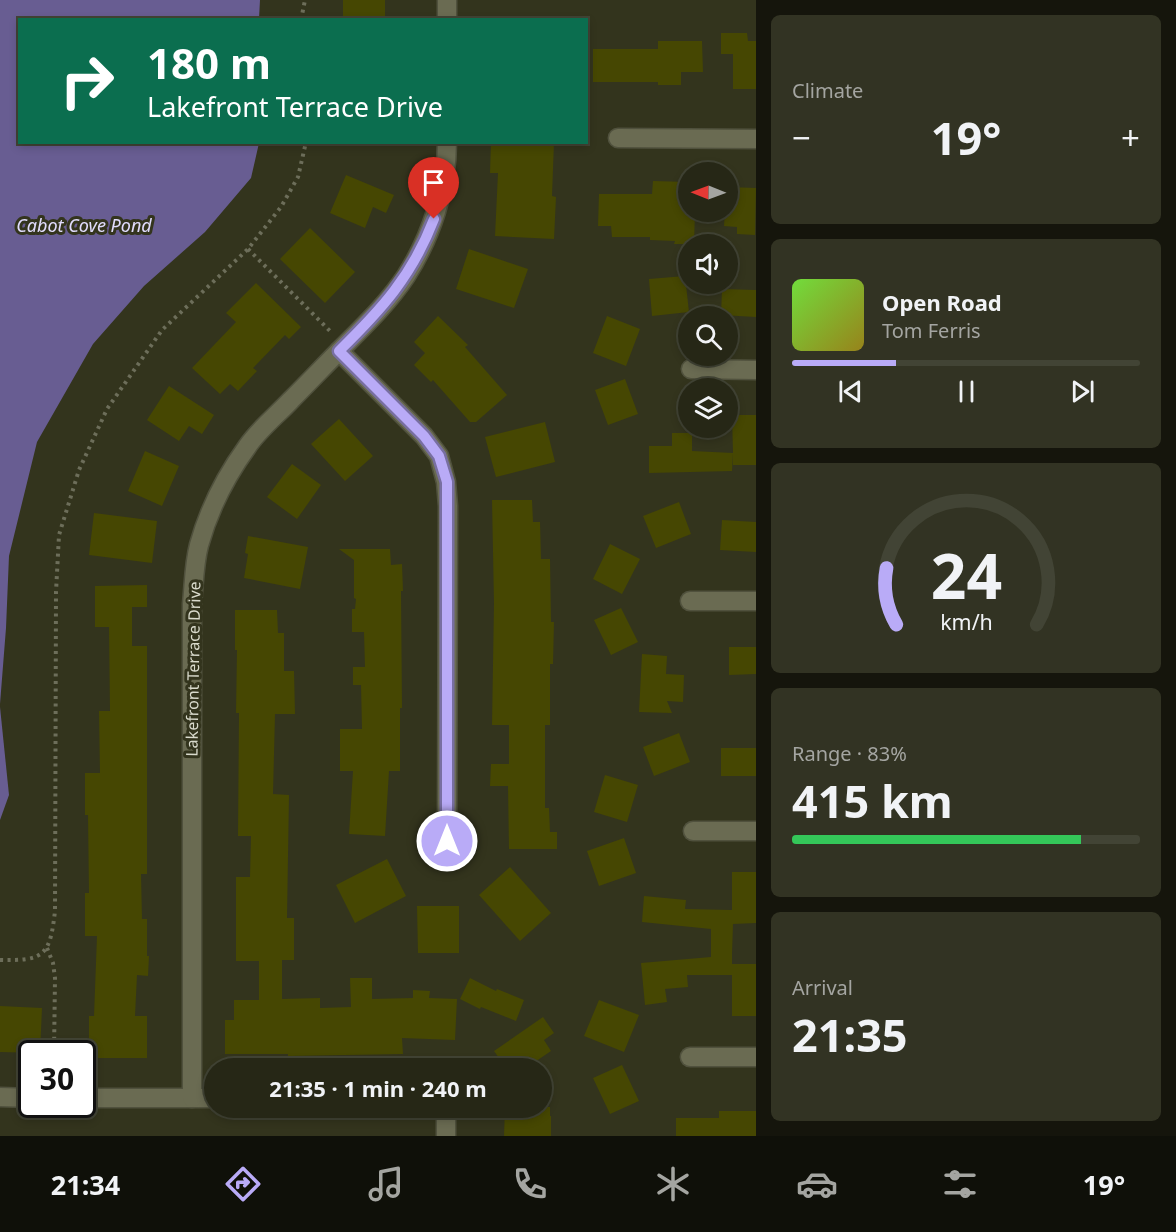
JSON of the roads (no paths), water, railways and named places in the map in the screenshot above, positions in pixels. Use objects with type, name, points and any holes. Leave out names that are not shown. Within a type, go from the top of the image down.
[{"type":"street","points":[[447,0],[447,18]]},
{"type":"street","points":[[618,138],[756,139]]},
{"type":"street","name":"Lakefront Terrace Drive","points":[[192,1098],[192,604],[199,546],[210,512],[226,479],[248,444],[374,315],[406,275],[426,238],[440,198],[447,144]]},
{"type":"street","points":[[339,351],[424,436],[439,456],[447,482],[447,841]]},
{"type":"street","points":[[691,369],[756,370]]},
{"type":"street","points":[[690,601],[756,601]]},
{"type":"street","points":[[693,831],[756,831]]},
{"type":"street","points":[[690,1057],[756,1057]]},
{"type":"street","points":[[0,1098],[18,1098]]},
{"type":"street","points":[[96,1098],[204,1098]]},
{"type":"street","points":[[446,1118],[446,1136]]},
{"type":"water","name":"Cabot Cove Pond","points":[[0,0],[260,0],[259,18],[18,18],[18,144],[259,144],[251,178],[205,232],[144,286],[93,344],[37,442],[9,556],[0,704]]},
{"type":"water","points":[[0,707],[9,795],[0,820]]}]
